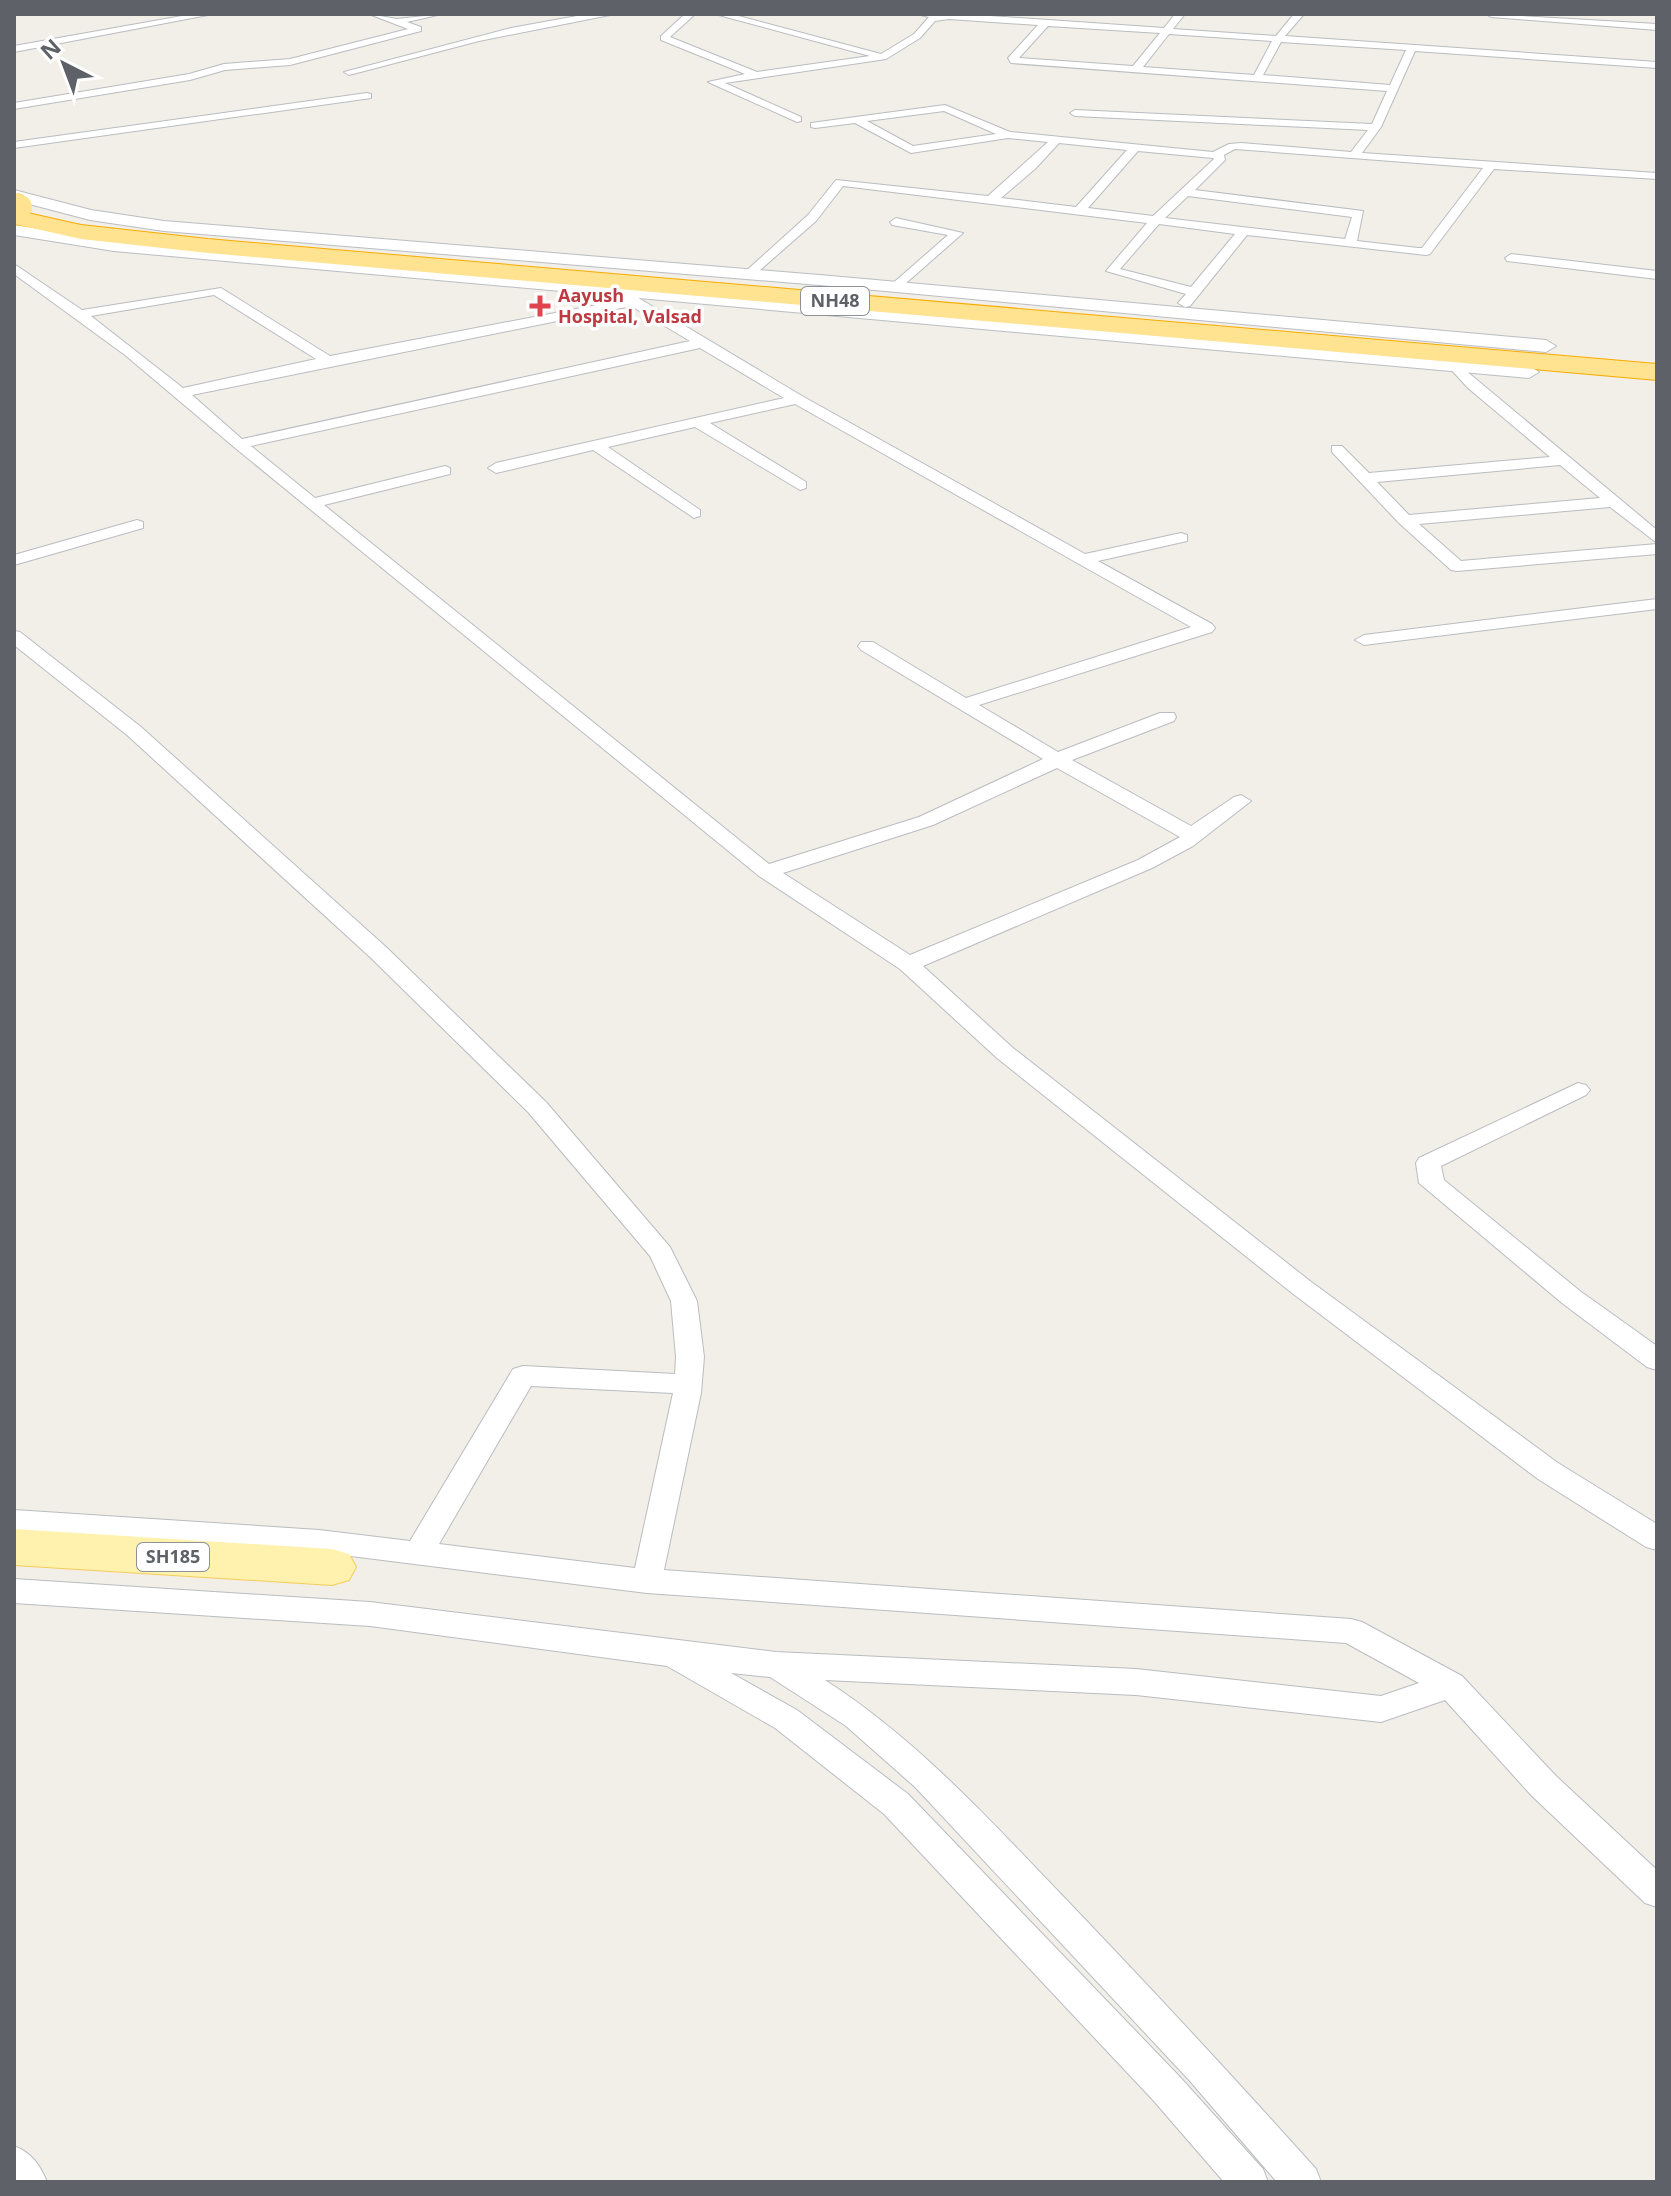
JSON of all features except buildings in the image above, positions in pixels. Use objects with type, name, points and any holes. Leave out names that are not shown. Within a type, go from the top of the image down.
[{"type":"highway","name":"NH48","points":[[18,209],[101,225],[220,239],[924,295],[1442,354],[1657,364]]},
{"type":"highway","name":"NH48","points":[[18,209],[81,232],[208,246],[1657,372]]},
{"type":"highway","points":[[1442,354],[1546,346],[1657,355]]},
{"type":"highway","points":[[1442,354],[1529,372],[1657,383]]},
{"type":"main road","name":"SH185","points":[[14,1547],[332,1567]]},
{"type":"street","points":[[14,49],[208,14]]},
{"type":"street","points":[[14,106],[178,80],[224,67],[290,62],[418,29],[374,14]]},
{"type":"street","points":[[398,21],[437,14]]},
{"type":"street","points":[[349,72],[493,36],[610,14]]},
{"type":"street","points":[[720,14],[883,57]]},
{"type":"street","points":[[922,14],[1657,65]]},
{"type":"street","points":[[1063,14],[1011,60],[1394,88]]},
{"type":"street","points":[[1136,69],[1180,14]]},
{"type":"street","points":[[1257,78],[1278,39],[1299,14]]},
{"type":"street","points":[[1491,14],[1657,27]]},
{"type":"street","points":[[797,119],[713,82],[883,57],[917,36],[932,19],[950,15]]},
{"type":"street","points":[[688,16],[664,38],[757,76]]},
{"type":"street","points":[[1354,156],[1376,127],[1412,48]]},
{"type":"street","points":[[14,145],[367,96]]},
{"type":"street","points":[[815,125],[945,108],[1008,135]]},
{"type":"street","points":[[1075,113],[1376,127]]},
{"type":"street","points":[[857,120],[911,150],[1008,135],[1136,146],[1221,158],[1155,221],[1112,271],[1194,292]]},
{"type":"street","points":[[990,201],[1032,166],[1058,138]]},
{"type":"street","points":[[1078,212],[1108,182],[1136,146]]},
{"type":"street","points":[[1215,155],[1233,146],[1241,146],[1657,176]]},
{"type":"street","points":[[751,274],[812,218],[840,182],[1243,232],[1426,251],[1491,165]]},
{"type":"street","points":[[1186,192],[1359,214],[1350,244]]},
{"type":"street","points":[[18,209],[164,226],[897,287],[924,295],[1546,346]]},
{"type":"street","points":[[18,209],[114,246],[627,296],[1442,354],[1473,385],[1657,538]]},
{"type":"street","points":[[896,222],[933,226],[957,233],[897,287]]},
{"type":"street","points":[[1176,314],[1243,232]]},
{"type":"street","points":[[1511,258],[1657,275]]},
{"type":"street","points":[[14,268],[82,314],[182,393],[239,444],[766,872],[908,964],[1005,1053],[1301,1287],[1548,1471],[1657,1539]]},
{"type":"street","points":[[82,314],[216,291],[328,361]]},
{"type":"street","points":[[182,393],[627,296],[797,399],[1206,628],[965,704]]},
{"type":"street","points":[[239,444],[702,343]]},
{"type":"street","points":[[496,468],[797,399]]},
{"type":"street","points":[[697,422],[800,485]]},
{"type":"street","points":[[595,445],[694,513]]},
{"type":"street","points":[[1337,449],[1405,520],[1457,566],[1657,549]]},
{"type":"street","points":[[1364,478],[1565,460]]},
{"type":"street","points":[[313,503],[445,471]]},
{"type":"street","points":[[1405,520],[1611,502]]},
{"type":"street","points":[[14,560],[137,525]]},
{"type":"street","points":[[1083,559],[1181,538]]},
{"type":"street","points":[[1364,640],[1657,604]]},
{"type":"street","points":[[14,636],[134,731],[378,952],[513,1081],[661,1253],[684,1301],[689,1328],[688,1384],[647,1581]]},
{"type":"street","points":[[867,646],[1059,761],[1192,835]]},
{"type":"street","points":[[766,872],[926,821],[1167,717]]},
{"type":"street","points":[[908,964],[1145,864],[1186,842],[1241,801]]},
{"type":"street","points":[[1578,1090],[1428,1163],[1432,1183],[1571,1297],[1657,1360]]},
{"type":"street","points":[[418,1553],[523,1376],[688,1384]]},
{"type":"street","points":[[14,1521],[319,1541],[647,1581],[1351,1631],[1451,1685],[1544,1786],[1657,1892]]},
{"type":"street","points":[[14,1591],[370,1614],[776,1665],[1136,1682],[1381,1709],[1451,1685]]},
{"type":"street","points":[[670,1654],[786,1719],[896,1804],[1166,2088],[1249,2182]]},
{"type":"street","points":[[776,1665],[857,1717],[927,1777],[1202,2068],[1302,2182]]},
{"type":"street","points":[[14,2165],[28,2182]]},
{"type":"place","name":"Aayush Hospital, Valsad","points":[[540,306]]}]
